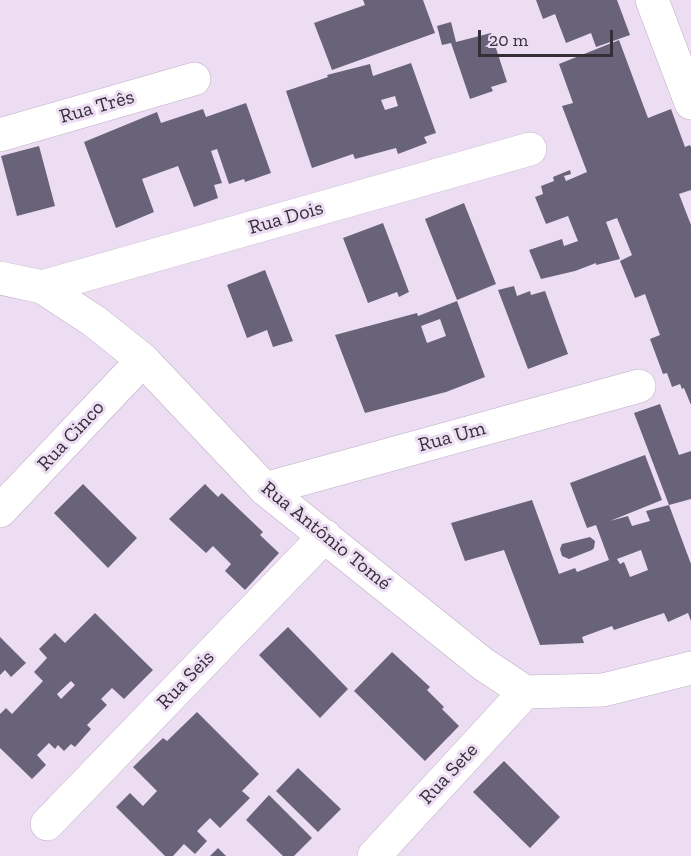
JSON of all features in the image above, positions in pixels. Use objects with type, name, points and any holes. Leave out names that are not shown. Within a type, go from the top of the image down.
[{"type":"street","points":[[652,0],[691,104]]},
{"type":"street","name":"Rua Três","points":[[0,135],[194,79]]},
{"type":"street","name":"Rua Dois","points":[[42,287],[530,149]]},
{"type":"street","name":"Rua Antônio Tomé","points":[[0,278],[42,287],[94,321],[143,360],[265,489],[483,664],[525,692]]},
{"type":"street","name":"Rua Cinco","points":[[0,511],[143,360]]},
{"type":"street","name":"Rua Um","points":[[265,489],[639,386]]},
{"type":"street","name":"Rua Seis","points":[[47,824],[325,536]]},
{"type":"street","points":[[525,692],[603,690],[688,679]]},
{"type":"street","name":"Rua Sete","points":[[374,856],[525,692]]},
{"type":"building","points":[[363,0],[423,0],[435,33],[332,70],[314,23],[365,5]]},
{"type":"building","points":[[536,0],[617,0],[630,35],[596,47],[591,33],[566,43],[555,14],[543,19]]},
{"type":"building","points":[[451,22],[456,42],[491,33],[507,82],[491,87],[493,91],[470,99],[451,43],[442,45],[437,26]]},
{"type":"building","points":[[619,40],[648,118],[671,109],[685,147],[690,145],[691,147],[691,190],[679,194],[691,225],[691,405],[684,388],[682,389],[680,384],[672,387],[667,373],[663,374],[650,339],[660,335],[645,294],[635,298],[620,261],[632,255],[617,218],[606,222],[620,259],[596,265],[596,263],[575,271],[541,279],[529,250],[562,239],[564,246],[578,241],[568,216],[546,224],[535,197],[543,194],[541,186],[554,181],[553,177],[570,170],[571,174],[564,176],[566,181],[587,172],[562,106],[573,103],[559,64]]},
{"type":"building","points":[[411,63],[436,133],[424,137],[427,143],[398,154],[396,148],[355,159],[353,154],[312,168],[286,91],[328,77],[327,75],[370,64],[373,76]],"holes":[[[395,96],[398,106],[385,110],[381,100]]]},
{"type":"building","points":[[246,103],[271,173],[245,182],[244,179],[229,184],[217,149],[211,151],[222,183],[214,185],[218,198],[194,207],[178,166],[142,179],[154,212],[116,228],[84,142],[157,112],[161,123],[203,109],[206,117]]},
{"type":"building","points":[[39,146],[55,206],[17,216],[1,156]]},
{"type":"building","points":[[464,203],[496,284],[457,300],[425,219]]},
{"type":"building","points":[[383,223],[409,292],[399,297],[397,292],[368,303],[343,238]]},
{"type":"building","points":[[265,270],[293,341],[273,347],[267,330],[247,338],[227,285]]},
{"type":"building","points":[[514,286],[517,296],[530,291],[531,295],[545,291],[568,354],[528,369],[498,290]]},
{"type":"building","points":[[457,301],[485,377],[446,392],[365,413],[335,335],[417,313],[418,316]],"holes":[[[440,319],[446,336],[427,343],[421,326]]]},
{"type":"building","points":[[660,404],[679,455],[691,451],[691,499],[669,505],[634,413]]},
{"type":"building","points":[[645,455],[662,500],[610,521],[628,516],[632,526],[650,521],[646,511],[669,505],[691,564],[691,621],[688,613],[668,622],[664,613],[614,630],[612,626],[582,637],[584,643],[540,645],[504,550],[465,561],[451,523],[532,500],[559,574],[575,568],[577,572],[609,560],[596,525],[587,528],[570,483]],"holes":[[[641,550],[648,570],[630,577],[624,562],[620,564],[617,559]]]},
{"type":"building","points":[[83,484],[137,538],[108,568],[54,513]]},
{"type":"building","points":[[205,484],[218,497],[222,493],[263,532],[260,535],[279,553],[245,590],[225,571],[231,564],[213,546],[206,553],[169,519]]},
{"type":"building","points":[[590,537],[595,541],[592,550],[569,559],[562,556],[560,549],[562,544]]},
{"type":"building","points":[[95,613],[153,670],[124,699],[112,688],[101,699],[107,705],[87,725],[91,729],[75,747],[71,744],[64,751],[58,745],[55,749],[49,743],[37,755],[46,765],[32,779],[0,748],[0,714],[6,708],[12,714],[43,681],[34,672],[47,658],[39,649],[55,633],[65,643]],"holes":[[[71,681],[75,685],[61,699],[57,694]]]},
{"type":"building","points":[[288,627],[348,689],[320,718],[259,655]]},
{"type":"building","points":[[0,637],[26,663],[11,677],[5,670],[0,675]]},
{"type":"building","points":[[392,652],[430,687],[427,690],[459,726],[425,761],[354,691]]},
{"type":"building","points":[[197,712],[259,774],[242,791],[250,798],[220,828],[210,818],[197,831],[207,841],[195,854],[184,844],[173,856],[165,856],[116,807],[130,793],[143,806],[157,791],[133,767],[163,738],[167,741]]},
{"type":"building","points":[[504,761],[560,817],[530,848],[473,792]]},
{"type":"building","points":[[298,768],[341,809],[318,832],[276,791]]},
{"type":"building","points":[[269,795],[312,838],[294,856],[283,856],[246,820]]},
{"type":"building","points":[[218,848],[226,856],[210,856]]}]
